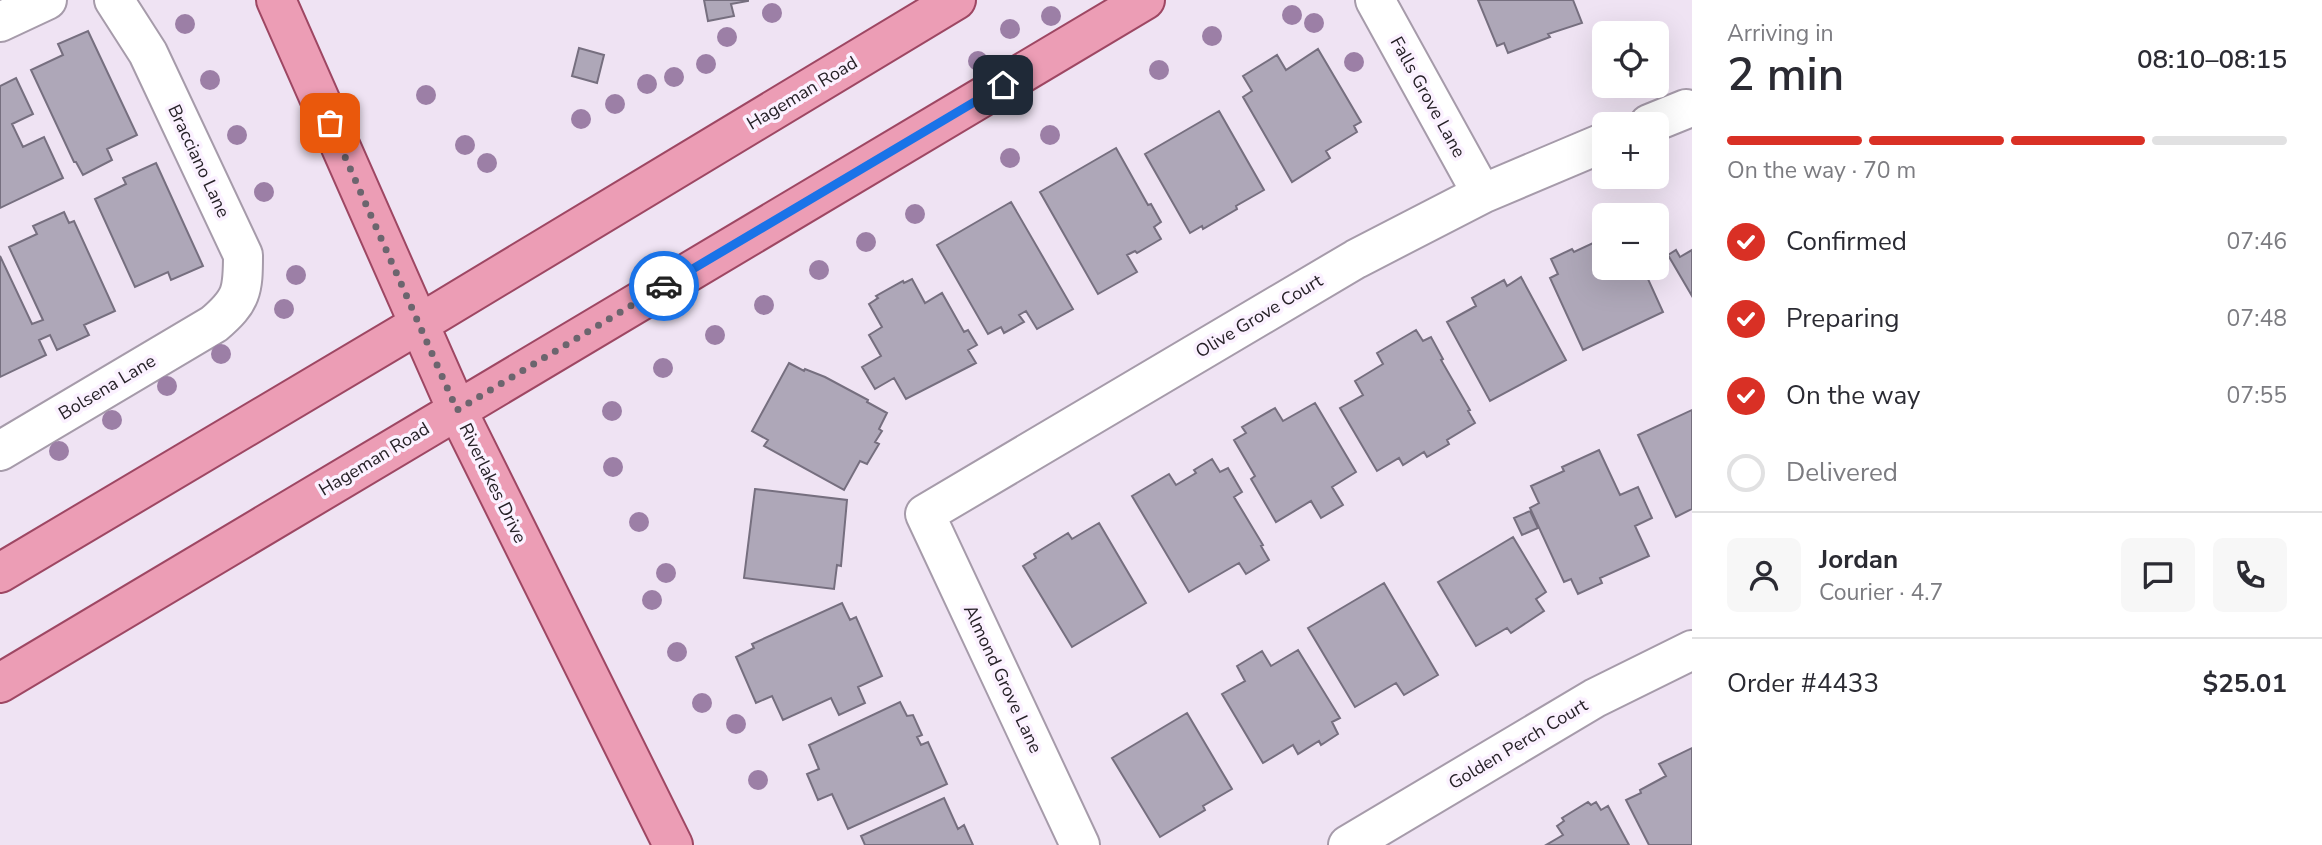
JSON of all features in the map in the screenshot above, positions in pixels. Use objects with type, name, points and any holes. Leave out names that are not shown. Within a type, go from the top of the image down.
[{"type":"main road","name":"Riverlakes Drive","points":[[276,0],[457,410],[673,845]]},
{"type":"main road","name":"Hageman Road","points":[[0,573],[956,0]]},
{"type":"main road","name":"Hageman Road","points":[[0,683],[1145,0]]},
{"type":"street","points":[[0,22],[47,0]]},
{"type":"street","name":"Bracciano Lane","points":[[114,0],[148,53],[243,255],[243,284],[233,307],[214,324]]},
{"type":"street","name":"Falls Grove Lane","points":[[1375,0],[1482,194]]},
{"type":"street","points":[[1669,116],[1686,109]]},
{"type":"street","name":"Olive Grove Court","points":[[926,514],[1356,259],[1482,194],[1592,147]]},
{"type":"street","name":"Bolsena Lane","points":[[0,451],[214,324]]},
{"type":"street","name":"Almond Grove Lane","points":[[926,514],[1080,845]]},
{"type":"street","name":"Golden Perch Court","points":[[1348,845],[1595,698],[1692,650]]},
{"type":"building","points":[[704,0],[748,1],[731,4],[734,16],[708,21]]},
{"type":"building","points":[[1478,0],[1573,0],[1582,23],[1548,34],[1550,37],[1508,53],[1504,43],[1497,46]]},
{"type":"building","points":[[88,31],[137,135],[107,149],[112,160],[83,175],[74,162],[31,70],[63,55],[58,44]]},
{"type":"building","points":[[579,48],[604,55],[597,83],[572,76]]},
{"type":"building","points":[[1318,49],[1361,122],[1354,126],[1357,132],[1326,151],[1330,158],[1292,182],[1243,97],[1252,91],[1243,76],[1277,55],[1286,70]]},
{"type":"building","points":[[16,78],[33,114],[12,124],[23,147],[44,137],[63,178],[0,208],[0,86]]},
{"type":"building","points":[[1219,111],[1264,190],[1203,229],[1202,226],[1190,233],[1145,154]]},
{"type":"building","points":[[1116,148],[1148,205],[1151,204],[1161,222],[1154,227],[1161,239],[1137,253],[1135,251],[1127,255],[1137,272],[1098,294],[1040,192]]},
{"type":"building","points":[[156,163],[203,266],[171,280],[168,272],[135,287],[95,199],[126,184],[123,178]]},
{"type":"building","points":[[1011,202],[1073,309],[1037,329],[1026,311],[1019,315],[1024,322],[1004,333],[1001,327],[988,334],[937,245]]},
{"type":"building","points":[[64,212],[69,223],[74,221],[115,311],[84,325],[89,335],[57,350],[50,335],[39,340],[46,355],[0,377],[0,256],[32,324],[43,320],[9,247],[37,234],[33,226]]},
{"type":"building","points":[[1592,243],[1592,280],[1648,280],[1663,312],[1583,350],[1550,278],[1558,274],[1551,259],[1572,249],[1574,252]]},
{"type":"building","points":[[1676,250],[1680,257],[1692,250],[1692,296],[1669,257]]},
{"type":"building","points":[[1521,277],[1566,360],[1490,401],[1447,322],[1476,306],[1472,298],[1504,280],[1507,286]]},
{"type":"building","points":[[912,279],[925,303],[942,293],[964,332],[968,330],[977,345],[968,350],[976,363],[906,399],[894,378],[875,389],[862,367],[881,356],[869,335],[882,327],[869,304],[878,298],[876,296]]},
{"type":"building","points":[[1416,330],[1423,341],[1431,337],[1475,423],[1447,440],[1449,444],[1427,457],[1424,452],[1403,465],[1399,458],[1377,471],[1340,408],[1363,395],[1355,381],[1383,364],[1377,353]]},
{"type":"building","points":[[789,363],[825,377],[887,413],[879,429],[882,431],[875,442],[879,444],[867,464],[860,461],[844,490],[764,446],[768,440],[752,431]]},
{"type":"building","points":[[1315,403],[1356,472],[1332,487],[1343,505],[1321,518],[1311,501],[1276,522],[1251,479],[1255,476],[1234,440],[1246,433],[1242,427],[1275,408],[1283,421]]},
{"type":"building","points":[[1692,410],[1692,509],[1676,517],[1638,435]]},
{"type":"building","points":[[1599,450],[1620,495],[1638,487],[1652,518],[1635,526],[1649,556],[1600,578],[1602,583],[1578,594],[1571,579],[1564,582],[1530,508],[1539,503],[1531,486],[1564,471],[1562,467]]},
{"type":"building","points":[[1212,459],[1220,472],[1228,468],[1242,492],[1234,497],[1269,560],[1246,574],[1239,563],[1189,592],[1132,496],[1169,474],[1176,485]]},
{"type":"building","points":[[755,489],[847,500],[841,566],[837,565],[834,589],[744,578]]},
{"type":"building","points":[[1530,511],[1538,528],[1522,535],[1514,518]]},
{"type":"building","points":[[1099,523],[1146,603],[1072,647],[1023,566],[1036,558],[1034,554],[1068,533],[1072,539]]},
{"type":"building","points":[[1513,537],[1546,592],[1536,599],[1544,611],[1511,633],[1507,628],[1476,646],[1438,582]]},
{"type":"building","points":[[1384,583],[1438,675],[1404,695],[1396,683],[1355,707],[1308,628]]},
{"type":"building","points":[[842,603],[850,620],[856,617],[882,676],[858,687],[865,703],[839,715],[831,698],[783,720],[772,696],[756,703],[736,657],[754,648],[752,644]]},
{"type":"building","points":[[1298,650],[1340,718],[1332,722],[1338,734],[1321,745],[1319,741],[1298,754],[1293,745],[1263,763],[1222,694],[1245,681],[1237,666],[1262,651],[1271,666]]},
{"type":"building","points":[[900,702],[907,716],[913,715],[922,735],[917,737],[921,745],[928,742],[947,784],[848,829],[832,794],[818,800],[807,774],[819,769],[809,745]]},
{"type":"building","points":[[1187,713],[1232,789],[1203,806],[1205,810],[1160,837],[1112,758]]},
{"type":"building","points":[[1692,748],[1692,845],[1649,845],[1626,800],[1666,776],[1659,764]]},
{"type":"building","points":[[944,798],[958,829],[964,825],[973,845],[865,845],[861,836]]},
{"type":"building","points":[[1588,802],[1591,805],[1596,802],[1601,810],[1608,806],[1629,845],[1546,845],[1563,835],[1557,826],[1564,821],[1562,818]]},
{"type":"way so far","points":[[330,123],[457,410],[664,286]]},
{"type":"route","points":[[664,286],[1003,85]]}]
